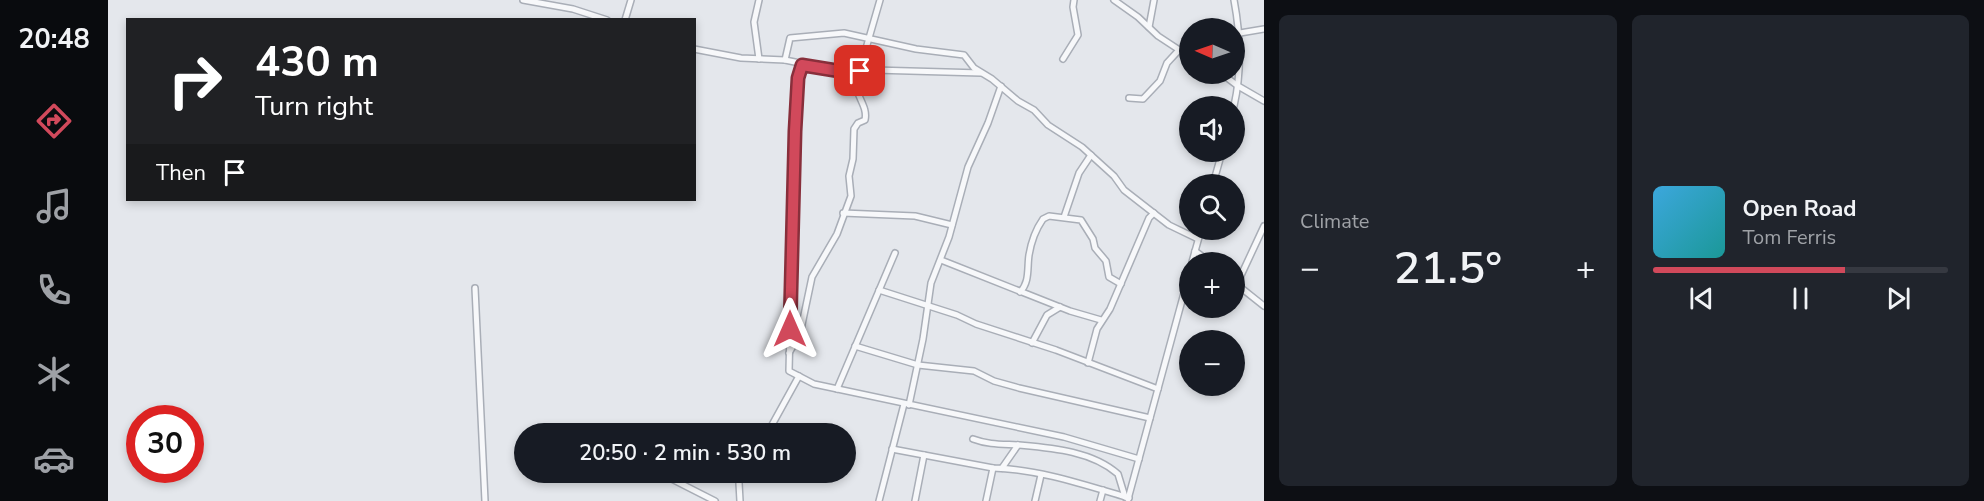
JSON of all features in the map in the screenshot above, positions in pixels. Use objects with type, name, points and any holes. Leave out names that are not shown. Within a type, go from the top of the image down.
[{"type":"street","points":[[523,0],[573,9],[601,18]]},
{"type":"street","points":[[626,18],[631,0]]},
{"type":"street","points":[[759,0],[754,21],[759,59]]},
{"type":"street","points":[[789,354],[798,342],[812,277],[837,234],[851,192],[849,176],[853,159],[854,129],[866,118],[867,111],[856,88],[880,0]]},
{"type":"street","points":[[1063,58],[1078,35],[1074,0]]},
{"type":"street","points":[[1114,0],[1138,16],[1179,50],[1167,63],[1160,81],[1143,99],[1129,98]]},
{"type":"street","points":[[1149,27],[1155,0]]},
{"type":"street","points":[[1234,0],[1237,18]]},
{"type":"street","points":[[1245,32],[1264,29]]},
{"type":"street","points":[[785,60],[790,38],[834,33],[870,38],[916,49],[964,55],[974,69],[1001,86],[1018,101],[1034,110],[1048,125],[1091,154],[1114,176],[1124,190],[1169,225],[1179,230]]},
{"type":"street","points":[[696,49],[741,58],[785,60],[839,71],[983,73]]},
{"type":"street","points":[[802,65],[798,78],[795,131],[789,371],[814,384],[1064,437],[1139,459]]},
{"type":"street","points":[[1235,84],[1264,101]]},
{"type":"street","points":[[879,501],[892,449],[918,365],[931,283],[941,260],[968,167],[988,123],[1001,86]]},
{"type":"street","points":[[1236,96],[1238,86]]},
{"type":"street","points":[[1065,217],[1079,173],[1091,154]]},
{"type":"street","points":[[843,213],[915,216],[952,225]]},
{"type":"street","points":[[1088,363],[1101,320],[1110,309],[1149,218],[1154,213]]},
{"type":"street","points":[[1020,292],[1027,282],[1029,255],[1040,223],[1048,216],[1081,220],[1093,239],[1095,248],[1106,261],[1109,278],[1121,284]]},
{"type":"street","points":[[1245,265],[1264,226]]},
{"type":"street","points":[[1195,252],[1198,240]]},
{"type":"street","points":[[837,389],[895,253]]},
{"type":"street","points":[[941,260],[1020,292],[1101,320]]},
{"type":"street","points":[[475,288],[485,501]]},
{"type":"street","points":[[879,290],[957,315],[976,324],[1158,389]]},
{"type":"street","points":[[1245,290],[1264,306]]},
{"type":"street","points":[[1032,343],[1047,315],[1060,307]]},
{"type":"street","points":[[1127,499],[1179,312]]},
{"type":"street","points":[[855,346],[918,365],[974,371],[994,381],[1019,388],[1150,418]]},
{"type":"street","points":[[773,423],[799,376]]},
{"type":"street","points":[[973,439],[1002,446],[1018,445],[1087,456],[1101,462],[1118,474],[1127,499]]},
{"type":"street","points":[[1002,468],[1018,445]]},
{"type":"street","points":[[1002,446],[1009,457]]},
{"type":"street","points":[[892,449],[1041,475],[1103,490],[1127,499]]},
{"type":"street","points":[[915,501],[924,455]]},
{"type":"street","points":[[986,501],[993,468]]},
{"type":"street","points":[[1035,501],[1041,475]]},
{"type":"street","points":[[680,483],[716,501]]},
{"type":"street","points":[[739,483],[740,501]]},
{"type":"street","points":[[1100,501],[1103,490]]},
{"type":"route","points":[[790,329],[798,78],[802,65],[839,71],[860,71]]}]
